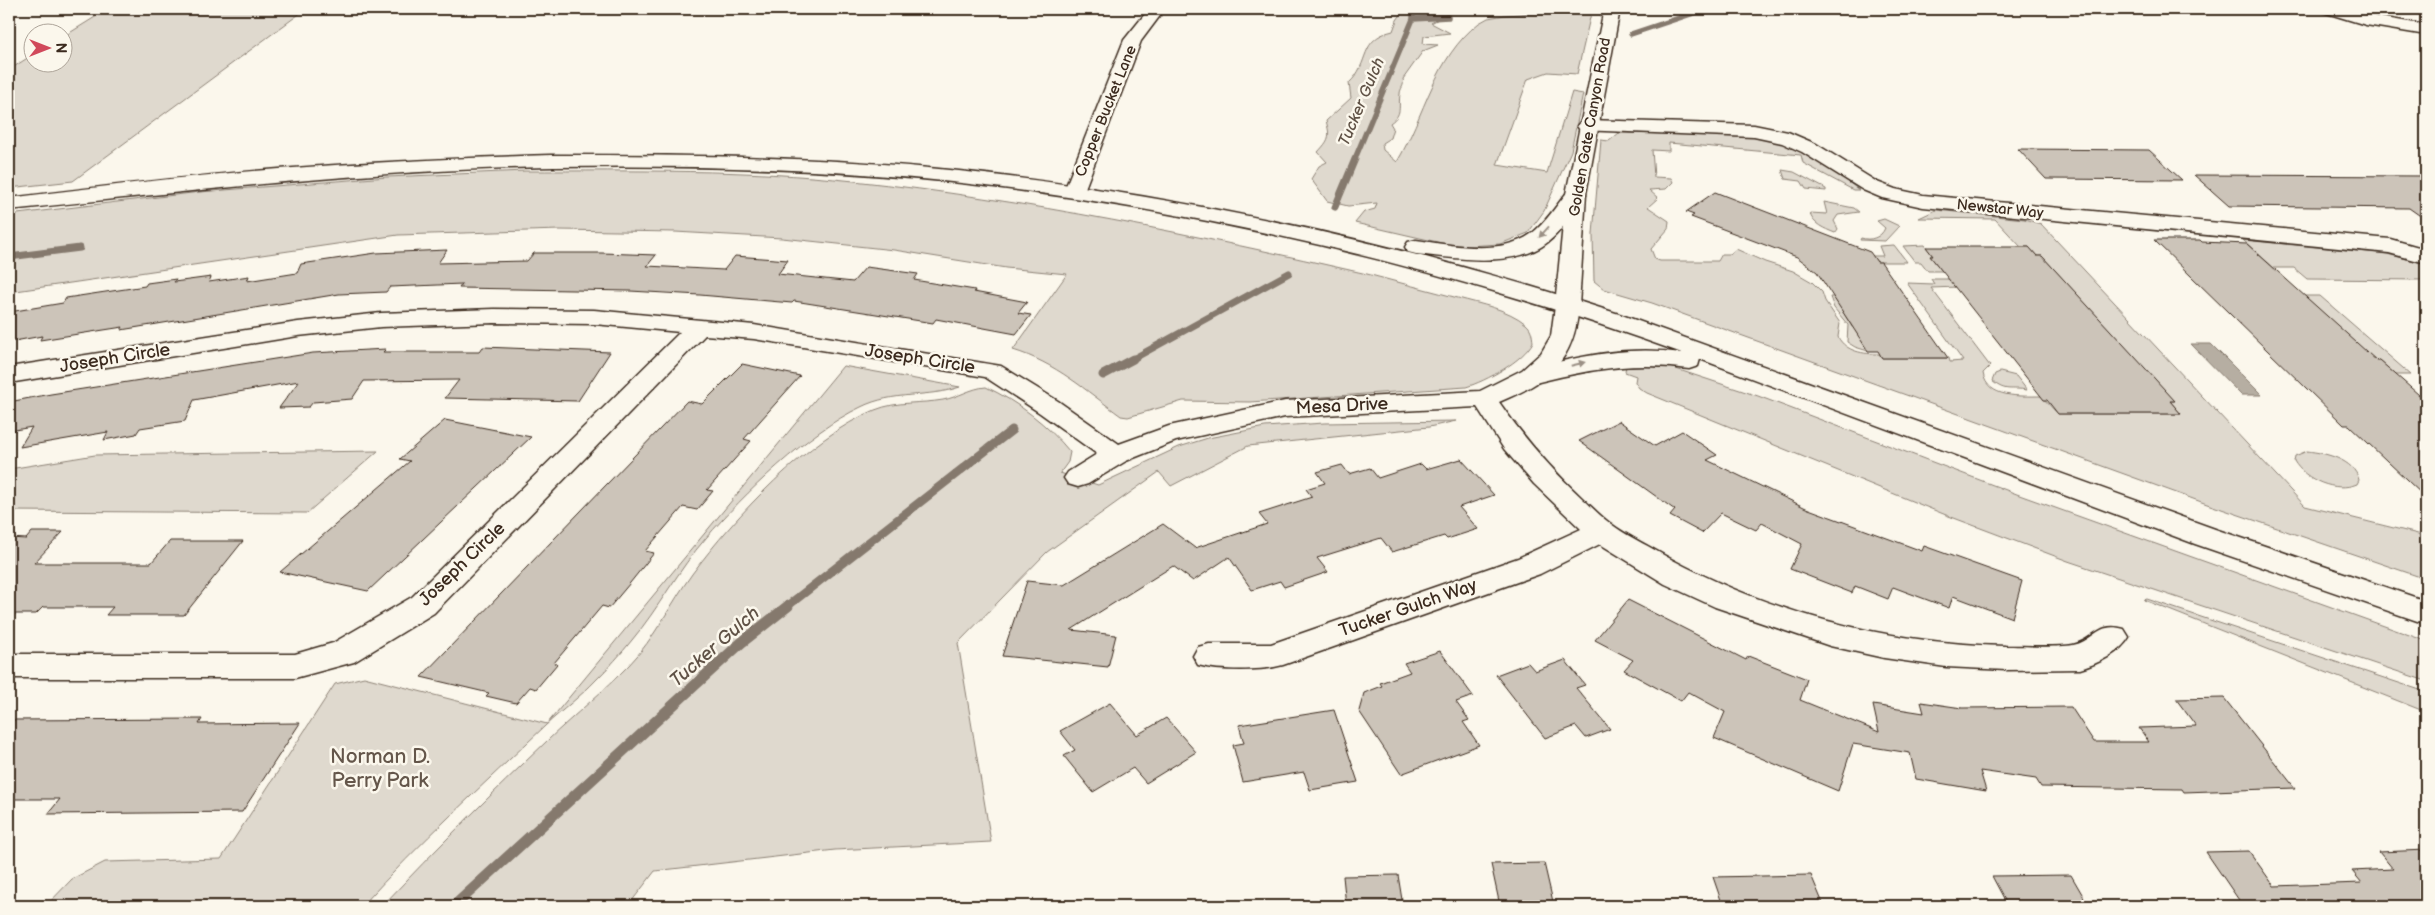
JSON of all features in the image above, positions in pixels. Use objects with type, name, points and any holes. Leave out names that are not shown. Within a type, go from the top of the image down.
[{"type":"main road","name":"Copper Bucket Lane","points":[[1074,191],[1134,40],[1157,9]]},
{"type":"main road","name":"Golden Gate Canyon Road","points":[[1567,306],[1576,194],[1587,126],[1612,9]]},
{"type":"main road","points":[[2329,9],[2366,20],[2426,30]]},
{"type":"main road","name":"Newstar Way","points":[[1587,126],[1754,130],[1788,138],[1809,148],[1870,186],[1889,194],[1924,201],[2390,246],[2426,256]]},
{"type":"main road","points":[[9,204],[200,182],[359,170],[612,161],[777,164],[862,170],[972,179],[1074,191],[1167,206],[1295,233],[1474,277],[1567,306],[1758,373],[2146,515],[2426,613]]},
{"type":"main road","points":[[1295,233],[1454,252],[1501,251],[1514,249],[1536,240],[1576,194]]},
{"type":"main road","name":"Mesa Drive","points":[[1078,478],[1116,455],[1169,434],[1285,408],[1484,399],[1508,389],[1531,376],[1550,359],[1563,336],[1567,306]]},
{"type":"main road","name":"Joseph Circle","points":[[9,374],[298,329],[381,320],[494,316],[594,317],[754,332],[992,371],[1049,407],[1116,455]]},
{"type":"main road","name":"Joseph Circle","points":[[9,666],[295,666],[343,653],[423,605],[700,327]]},
{"type":"main road","points":[[1531,376],[1586,362],[1641,356],[1663,357],[1758,373]]},
{"type":"main road","points":[[1484,399],[1514,443],[1544,478],[1600,531],[1676,576],[1726,599],[1830,634],[1884,646],[1946,655],[2006,658],[2080,657],[2112,637]]},
{"type":"main road","name":"Tucker Gulch Way","points":[[1209,656],[1272,656],[1529,566],[1579,544],[1600,531]]},
{"type":"green space","points":[[108,9],[306,9],[73,181],[9,188],[9,70],[22,62],[22,72],[72,72],[72,31]]},
{"type":"green space","points":[[1405,9],[1421,9],[1422,12],[1448,14],[1431,23],[1450,33],[1424,36],[1423,44],[1438,45],[1423,51],[1403,79],[1398,114],[1390,123],[1393,128],[1390,138],[1382,143],[1383,150],[1397,162],[1451,53],[1479,23],[1488,18],[1505,15],[1592,9],[1577,74],[1548,72],[1528,79],[1497,165],[1547,173],[1572,92],[1583,94],[1571,151],[1544,211],[1528,233],[1500,244],[1467,246],[1446,244],[1355,223],[1364,212],[1375,209],[1377,203],[1348,206],[1327,201],[1311,179],[1319,166],[1327,162],[1318,152],[1325,144],[1329,135],[1326,121],[1351,98],[1349,83],[1360,68],[1369,46],[1382,35],[1393,31],[1397,20]]},
{"type":"green space","points":[[1619,133],[1754,135],[1804,149],[1859,190],[1853,190],[1803,163],[1801,155],[1669,143],[1669,151],[1652,150],[1654,177],[1671,178],[1673,182],[1666,189],[1649,190],[1658,198],[1648,207],[1669,221],[1668,229],[1651,249],[1655,259],[1660,261],[1718,261],[1722,254],[1730,254],[1736,249],[1765,262],[1793,271],[1812,282],[1822,292],[1825,301],[1840,323],[1838,337],[1841,342],[1851,349],[1862,353],[1879,354],[1882,358],[1949,358],[1950,362],[1963,361],[1907,283],[1934,284],[1931,279],[1948,279],[1958,287],[1931,288],[1990,366],[1983,373],[1991,388],[1998,392],[2015,396],[2041,396],[2058,414],[2181,414],[2170,401],[2174,401],[2042,256],[2037,256],[2029,247],[2021,247],[1995,219],[1919,218],[1936,210],[2024,219],[2041,224],[2305,506],[2426,536],[2426,579],[2207,504],[1652,303],[1604,289],[1594,281],[1593,234],[1601,140],[1609,141]]},
{"type":"green space","points":[[1782,170],[1794,172],[1826,189],[1826,191],[1806,189],[1801,181],[1785,179]]},
{"type":"green space","points":[[525,171],[772,174],[919,189],[1048,208],[1176,232],[1367,274],[1484,305],[1511,314],[1526,324],[1531,330],[1533,342],[1513,363],[1484,380],[1466,387],[1250,402],[1183,401],[1128,417],[1121,416],[1057,370],[1013,350],[1067,274],[1006,268],[894,250],[782,238],[675,232],[560,230],[398,235],[9,292],[9,215],[200,192],[387,177]]},
{"type":"green space","points":[[1824,202],[1854,208],[1859,212],[1838,215],[1834,221],[1838,229],[1835,233],[1820,226],[1811,217],[1810,213],[1827,214]]},
{"type":"green space","points":[[1884,219],[1899,226],[1885,241],[1860,240],[1861,238],[1875,238],[1881,234],[1885,228],[1877,221]]},
{"type":"green space","points":[[2243,240],[2387,254],[2426,264],[2426,280],[2307,279],[2294,268],[2274,268]]},
{"type":"green space","points":[[1894,245],[1907,262],[1877,262],[1872,256],[1883,256],[1879,246]]},
{"type":"green space","points":[[1925,245],[1933,256],[1930,256],[1942,271],[1928,271],[1921,262],[1915,262],[1903,246]]},
{"type":"green space","points":[[2304,296],[2320,296],[2411,375],[2396,375],[2380,361],[2374,360]]},
{"type":"green space","points":[[1830,297],[1834,297],[1852,327],[1856,327],[1868,351],[1847,342],[1848,325],[1834,308]]},
{"type":"green space","points":[[1644,362],[1670,367],[1758,396],[2022,496],[2426,641],[2426,681],[2068,561],[1946,515],[1647,393],[1639,388],[1635,382],[1636,376],[1625,372],[1626,363]]},
{"type":"green space","name":"Norman D. Perry Park","points":[[843,366],[960,387],[936,393],[885,399],[861,407],[820,432],[778,465],[739,502],[706,538],[686,563],[642,628],[610,665],[584,692],[545,726],[452,814],[362,906],[46,906],[72,879],[105,862],[221,859],[335,684],[364,677],[547,724]]},
{"type":"green space","points":[[2000,372],[2016,376],[2027,390],[2005,388],[1997,385],[1992,381],[1995,374]]},
{"type":"green space","points":[[986,387],[1032,415],[1070,452],[1068,462],[1060,473],[1098,485],[1179,447],[1208,438],[1265,427],[1324,423],[1456,421],[1429,427],[1248,446],[1171,486],[1159,472],[1047,552],[958,643],[991,842],[835,850],[655,871],[628,906],[382,906],[506,781],[629,665],[647,643],[684,585],[709,551],[751,504],[799,459],[824,439],[875,410],[900,404],[943,400]]},
{"type":"green space","points":[[378,451],[307,513],[9,511],[9,469],[95,455]]},
{"type":"green space","points":[[2307,451],[2322,453],[2345,462],[2356,473],[2359,480],[2357,484],[2340,487],[2331,486],[2313,479],[2299,468],[2294,461],[2295,456]]},
{"type":"green space","points":[[2147,599],[2426,692],[2426,712],[2144,600]]},
{"type":"shaded area","points":[[2191,344],[2211,344],[2262,395],[2241,395]]},
{"type":"building","points":[[2018,149],[2149,150],[2182,180],[2046,179]]},
{"type":"building","points":[[2194,175],[2426,176],[2426,220],[2409,208],[2229,206]]},
{"type":"building","points":[[1715,192],[1870,252],[1877,262],[1881,262],[1948,358],[1882,358],[1878,351],[1868,351],[1817,272],[1797,257],[1691,217],[1694,215],[1686,212]]},
{"type":"building","points":[[2154,240],[2200,240],[2202,242],[2247,244],[2377,361],[2380,361],[2426,401],[2426,498],[2349,425],[2344,425]]},
{"type":"building","points":[[1926,247],[2029,247],[2037,256],[2042,256],[2145,368],[2175,401],[2170,401],[2181,414],[2058,414],[2047,400],[2044,400],[1930,256],[1933,256]]},
{"type":"building","points":[[447,250],[438,263],[527,261],[534,253],[602,253],[656,255],[647,266],[724,270],[735,256],[788,260],[778,274],[853,282],[866,267],[918,274],[914,280],[975,290],[974,292],[1027,302],[1018,313],[1031,315],[1016,334],[936,319],[933,323],[794,301],[792,303],[630,291],[459,288],[462,284],[390,287],[386,292],[339,294],[121,330],[123,327],[40,340],[42,336],[9,342],[9,312],[63,303],[66,298],[145,286],[147,283],[176,279],[174,282],[211,277],[209,282],[249,276],[247,281],[297,273],[301,264],[376,253]]},
{"type":"building","points":[[483,347],[610,352],[578,401],[445,398],[459,380],[364,381],[352,399],[313,402],[309,407],[279,408],[299,381],[194,400],[185,421],[140,428],[136,434],[104,440],[108,432],[20,447],[32,427],[9,431],[9,402],[51,394],[313,353],[386,349],[383,352],[479,352]]},
{"type":"building","points":[[742,364],[800,376],[744,439],[751,441],[707,490],[713,491],[697,510],[683,507],[645,551],[654,553],[630,583],[609,608],[602,606],[554,663],[557,664],[536,689],[530,687],[516,703],[486,696],[489,693],[421,677],[687,401],[702,404]]},
{"type":"building","points":[[445,420],[531,437],[368,591],[280,572],[410,461],[400,459]]},
{"type":"building","points":[[1619,421],[1655,446],[1682,431],[1717,455],[1707,460],[1806,508],[1922,551],[1924,546],[2022,581],[2012,618],[1953,596],[1949,608],[1893,587],[1888,599],[1855,586],[1852,593],[1790,569],[1802,544],[1762,523],[1756,530],[1721,513],[1702,533],[1670,516],[1675,510],[1579,441]]},
{"type":"building","points":[[1461,459],[1494,495],[1459,507],[1478,529],[1447,539],[1444,536],[1392,552],[1381,538],[1317,558],[1328,572],[1284,587],[1280,581],[1252,590],[1229,557],[1193,581],[1173,566],[1071,630],[1116,635],[1108,667],[1002,656],[1027,581],[1064,585],[1163,524],[1195,548],[1267,524],[1259,514],[1312,497],[1306,489],[1325,483],[1317,472],[1342,465],[1349,474],[1370,468],[1378,478],[1421,464],[1426,469]]},
{"type":"building","points":[[32,532],[63,532],[34,563],[151,563],[170,541],[243,541],[184,615],[106,615],[113,607],[43,607],[36,614],[9,614],[9,538],[26,539]]},
{"type":"building","points":[[1628,600],[1746,660],[1748,656],[1807,679],[1800,700],[1879,732],[1873,705],[1924,713],[1921,702],[1962,708],[2071,707],[2094,742],[2149,742],[2139,728],[2196,726],[2176,699],[2224,698],[2295,788],[2184,792],[2182,789],[2041,787],[2036,779],[1980,771],[1986,791],[1916,779],[1910,753],[1853,744],[1838,791],[1714,738],[1725,712],[1688,692],[1681,701],[1624,670],[1633,660],[1595,640]]},
{"type":"building","points":[[1440,651],[1473,696],[1456,702],[1469,720],[1463,722],[1479,745],[1401,774],[1359,711],[1364,693],[1382,686],[1380,683],[1410,672],[1404,663]]},
{"type":"building","points":[[1565,660],[1585,685],[1576,688],[1610,729],[1586,738],[1576,726],[1545,738],[1496,675],[1528,663],[1535,671]]},
{"type":"building","points":[[1110,703],[1137,735],[1166,718],[1196,752],[1146,783],[1133,768],[1093,792],[1064,756],[1075,750],[1060,731]]},
{"type":"building","points":[[1334,710],[1358,782],[1310,790],[1304,772],[1243,782],[1233,745],[1244,743],[1239,725]]},
{"type":"building","points":[[202,719],[199,724],[300,723],[242,812],[48,814],[60,799],[9,799],[9,720]]},
{"type":"building","points":[[2426,850],[2426,906],[2243,906],[2206,852],[2249,851],[2274,886],[2362,883],[2352,871],[2393,869],[2379,852]]},
{"type":"building","points":[[1544,863],[1554,906],[1500,906],[1491,864]]},
{"type":"building","points":[[1398,875],[1403,906],[1346,906],[1343,876]]},
{"type":"building","points":[[1811,875],[1824,906],[1723,906],[1713,877]]},
{"type":"building","points":[[2071,875],[2089,906],[2008,906],[1992,876]]},
{"type":"waterway","name":"Tucker Gulch","points":[[1413,9],[1413,19]]},
{"type":"waterway","points":[[1631,34],[1706,9]]},
{"type":"waterway","points":[[1413,19],[1448,17]]},
{"type":"waterway","name":"Tucker Gulch","points":[[1354,161],[1413,19]]},
{"type":"waterway","name":"Tucker Gulch","points":[[1335,207],[1355,159]]},
{"type":"waterway","points":[[9,257],[80,248]]},
{"type":"waterway","name":"Tucker Gulch","points":[[1131,360],[1289,273]]},
{"type":"waterway","name":"Tucker Gulch","points":[[1103,375],[1133,359]]},
{"type":"waterway","name":"Tucker Gulch","points":[[786,607],[1012,430]]},
{"type":"waterway","name":"Tucker Gulch","points":[[454,906],[741,643],[788,606]]}]
